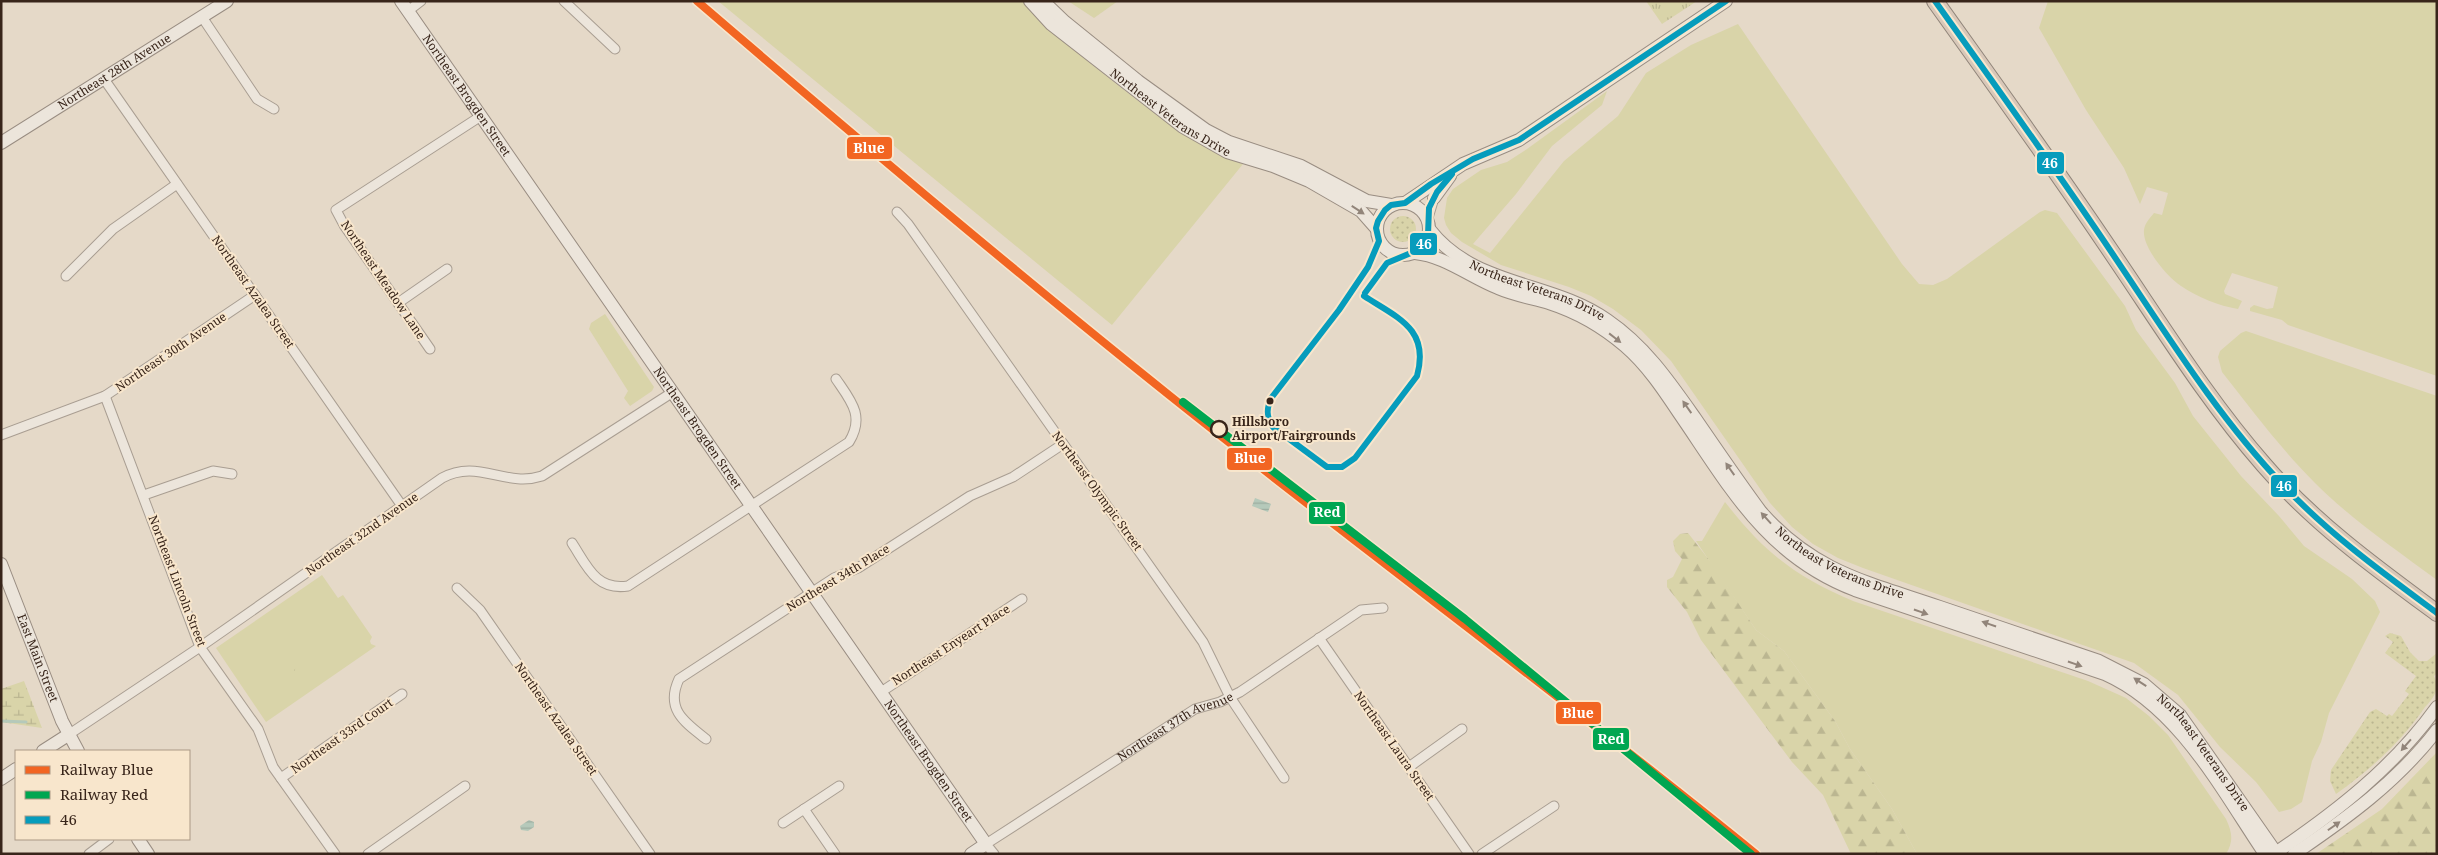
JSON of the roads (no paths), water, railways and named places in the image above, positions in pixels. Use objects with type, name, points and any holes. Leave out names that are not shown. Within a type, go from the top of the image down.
[{"type":"highway","points":[[1935,1],[2034,138],[2210,396],[2264,465],[2293,497],[2342,540],[2437,613]]},
{"type":"street","name":"Northeast 28th Avenue","points":[[1,143],[226,1]]},
{"type":"street","points":[[405,6],[422,1]]},
{"type":"street","points":[[564,1],[615,49]]},
{"type":"street","name":"Northeast Veterans Drive","points":[[1030,1],[1051,24],[1183,127],[1227,152],[1274,166],[1309,181],[1361,211],[1376,228]]},
{"type":"street","name":"Northeast Veterans Drive","points":[[1043,1],[1065,22],[1138,80],[1206,130],[1229,142],[1302,166],[1367,201],[1391,205]]},
{"type":"street","points":[[1455,170],[1434,198],[1426,242],[1415,253],[1400,255],[1388,251],[1379,241],[1376,228],[1380,216],[1391,205],[1405,203],[1455,170],[1473,159],[1520,140],[1726,1]]},
{"type":"street","name":"Northeast Brogden Street","points":[[405,6],[990,849]]},
{"type":"street","points":[[202,17],[257,99],[274,109]]},
{"type":"street","name":"Northeast Azalea Street","points":[[104,79],[402,506]]},
{"type":"street","name":"Northeast Meadow Lane","points":[[430,349],[344,225],[336,210],[481,116]]},
{"type":"street","points":[[66,276],[113,229],[177,184]]},
{"type":"street","points":[[1405,203],[1419,208],[1429,224]]},
{"type":"street","name":"Northeast Olympic Street","points":[[897,212],[908,224],[1203,642],[1230,697],[1284,778]]},
{"type":"street","name":"Northeast Veterans Drive","points":[[1429,224],[1444,246],[1489,274],[1580,304],[1605,318],[1631,337],[1662,371],[1761,512],[1780,532],[1808,554],[1850,576],[2099,661],[2125,672],[2148,687],[2171,705],[2191,728],[2273,853]]},
{"type":"street","name":"Northeast Veterans Drive","points":[[1415,253],[1437,257],[1500,289],[1552,304],[1577,314],[1624,344],[1653,376],[1760,527],[1787,552],[1819,574],[1855,590],[2105,674],[2133,689],[2154,705],[2179,731],[2273,853]]},
{"type":"street","points":[[398,303],[447,269]]},
{"type":"street","name":"Northeast 30th Avenue","points":[[1,435],[105,396],[255,295]]},
{"type":"street","points":[[572,543],[602,583],[615,588],[628,586],[849,442],[855,432],[857,419],[854,407],[836,379]]},
{"type":"street","name":"Northeast 32nd Avenue","points":[[68,735],[442,478],[461,470],[475,470],[520,480],[542,476],[673,392]]},
{"type":"street","name":"Northeast Lincoln Street","points":[[105,396],[200,646],[258,729],[273,767],[335,854]]},
{"type":"street","name":"Northeast 34th Place","points":[[706,739],[686,724],[676,709],[673,701],[674,690],[680,678],[834,578],[858,568],[970,496],[1013,477],[1062,444]]},
{"type":"street","points":[[144,495],[213,471],[232,474]]},
{"type":"street","name":"East Main Street","points":[[1,564],[68,735],[77,750]]},
{"type":"street","name":"Northeast Azalea Street","points":[[457,588],[480,610],[650,854]]},
{"type":"street","name":"Northeast Enyeart Place","points":[[881,692],[1022,599]]},
{"type":"street","name":"Northeast 37th Avenue","points":[[971,854],[990,849],[1195,709],[1230,697],[1361,610],[1383,608]]},
{"type":"street","name":"Northeast Laura Street","points":[[1319,638],[1470,854]]},
{"type":"street","name":"Northeast 33rd Court","points":[[281,778],[402,694]]},
{"type":"street","points":[[2273,853],[2335,811],[2377,775],[2398,755],[2437,707]]},
{"type":"street","points":[[1409,767],[1462,729]]},
{"type":"street","points":[[2294,854],[2377,794],[2412,760],[2437,730]]},
{"type":"street","points":[[45,750],[68,735]]},
{"type":"street","points":[[1,779],[15,770]]},
{"type":"street","points":[[368,854],[465,786]]},
{"type":"street","points":[[783,823],[839,786]]},
{"type":"street","points":[[1482,854],[1554,806]]},
{"type":"street","points":[[804,809],[835,854]]},
{"type":"street","points":[[89,854],[108,840]]},
{"type":"street","points":[[139,840],[148,854]]},
{"type":"waterway","points":[[1,721],[26,722]]},
{"type":"rail line","name":"Blue","points":[[697,1],[931,200],[1109,347],[1756,854]]},
{"type":"rail line","name":"Red","points":[[1183,402],[1465,619],[1751,854]]},
{"type":"place","name":"Hillsboro Airport/Fairgrounds","points":[[1219,429]]}]
